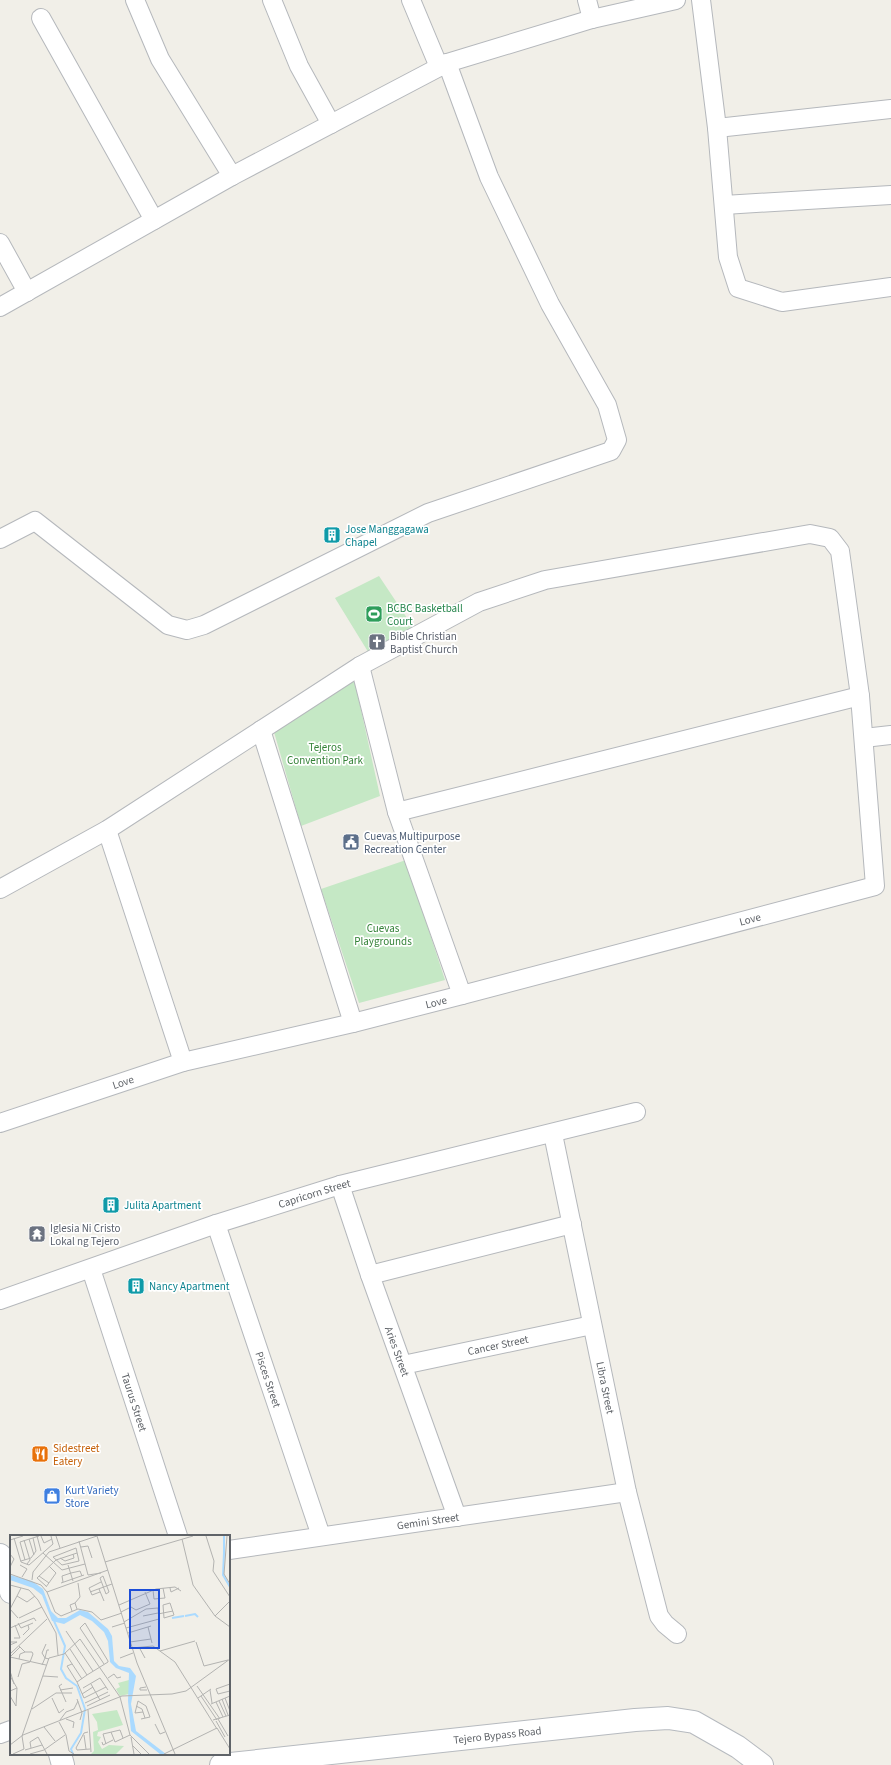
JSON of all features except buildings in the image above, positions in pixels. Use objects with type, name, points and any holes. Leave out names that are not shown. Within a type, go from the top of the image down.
[{"type":"street","points":[[135,0],[160,59],[232,176]]},
{"type":"street","points":[[272,0],[299,66],[331,124]]},
{"type":"street","points":[[0,539],[34,521],[168,625],[187,630],[204,625],[428,513],[611,451],[617,440],[607,405],[550,304],[489,177],[443,65],[411,0]]},
{"type":"street","points":[[588,0],[592,19]]},
{"type":"street","points":[[0,306],[232,176],[443,65],[592,19],[676,0]]},
{"type":"street","points":[[701,0],[716,128],[728,257],[738,288],[782,302],[891,287]]},
{"type":"street","points":[[41,18],[154,220]]},
{"type":"street","points":[[716,128],[891,109]]},
{"type":"street","points":[[724,205],[891,195]]},
{"type":"street","points":[[0,243],[27,292]]},
{"type":"street","points":[[0,889],[107,830],[360,666],[479,602],[545,580],[810,534],[830,538],[840,552],[860,696],[864,738],[891,735]]},
{"type":"street","points":[[360,666],[396,812],[462,995]]},
{"type":"street","points":[[396,812],[860,696]]},
{"type":"street","points":[[261,730],[353,1023]]},
{"type":"street","name":"Love","points":[[0,1124],[183,1062],[353,1023],[875,886],[864,738]]},
{"type":"street","points":[[107,830],[183,1062]]},
{"type":"street","name":"Capricorn Street","points":[[0,1300],[216,1224],[340,1185],[553,1134],[636,1112]]},
{"type":"street","name":"Libra Street","points":[[553,1134],[627,1492],[659,1616],[665,1624],[677,1634]]},
{"type":"street","name":"Aries Street","points":[[340,1185],[370,1275],[457,1517]]},
{"type":"street","name":"Pisces Street","points":[[216,1224],[321,1536]]},
{"type":"street","points":[[370,1275],[572,1224]]},
{"type":"street","name":"Taurus Street","points":[[91,1269],[178,1535]]},
{"type":"street","name":"Cancer Street","points":[[403,1364],[592,1325]]},
{"type":"street","name":"Gemini Street","points":[[230,1550],[627,1492]]},
{"type":"street","points":[[0,1555],[10,1589]]},
{"type":"street","name":"Tejero Bypass Road","points":[[221,1765],[273,1762],[635,1720],[668,1718],[694,1722],[738,1747],[762,1765]]},
{"type":"street","points":[[0,1734],[10,1730]]},
{"type":"street","points":[[60,1755],[63,1765]]},
{"type":"green space","name":"BCBC Basketball Court","points":[[379,576],[415,630],[370,655],[335,598]]},
{"type":"green space","name":"Tejeros Convention Park","points":[[354,678],[380,796],[301,826],[274,732]]},
{"type":"green space","name":"Cuevas Playgrounds","points":[[406,860],[445,980],[359,1003],[321,889]]},
{"type":"place","name":"Jose Manggagawa Chapel","points":[[332,535]]},
{"type":"place","name":"BCBC Basketball Court","points":[[374,614]]},
{"type":"place","name":"Bible Christian Baptist Church","points":[[377,642]]},
{"type":"place","name":"Cuevas Multipurpose Recreation Center","points":[[351,842]]},
{"type":"place","name":"Julita Apartment","points":[[111,1205]]},
{"type":"place","name":"Iglesia Ni Cristo Lokal ng Tejero","points":[[37,1234]]},
{"type":"place","name":"Nancy Apartment","points":[[136,1286]]},
{"type":"place","name":"Sidestreet Eatery","points":[[40,1454]]},
{"type":"place","name":"Kurt Variety Store","points":[[52,1496]]}]
